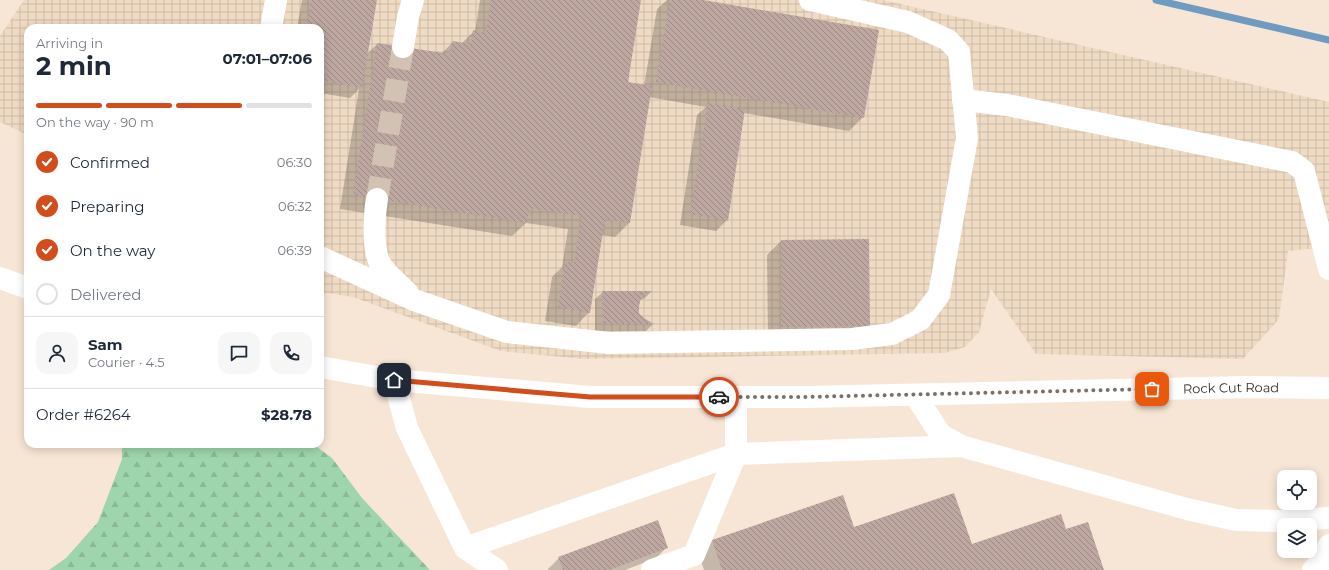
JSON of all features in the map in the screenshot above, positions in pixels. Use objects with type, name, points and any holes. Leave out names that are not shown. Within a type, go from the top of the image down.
[{"type":"street","points":[[272,24],[276,0]]},
{"type":"street","points":[[403,47],[408,17],[413,0]]},
{"type":"street","points":[[324,259],[414,300],[507,332],[609,343],[852,339],[892,334],[920,320],[939,295],[966,138],[959,52],[948,40],[908,22],[810,0]]},
{"type":"street","points":[[963,100],[1007,105],[1292,162],[1304,171],[1329,269]]},
{"type":"street","points":[[377,199],[374,216],[376,250],[380,264],[414,300]]},
{"type":"street","points":[[0,278],[24,287]]},
{"type":"street","name":"Rock Cut Road","points":[[324,368],[394,380],[590,397],[805,397],[1246,387],[1329,388]]},
{"type":"street","points":[[394,380],[407,428],[465,548],[496,570]]},
{"type":"street","points":[[915,394],[941,435],[961,446],[1187,509],[1236,520],[1280,521],[1329,518]]},
{"type":"street","points":[[652,570],[694,555],[736,454],[736,397]]},
{"type":"street","points":[[465,548],[736,454],[961,446]]},
{"type":"street","points":[[1313,570],[1323,560],[1329,545]]},
{"type":"shaded area","points":[[24,0],[883,0],[1329,102],[1329,247],[1288,251],[1279,319],[1243,359],[1036,354],[991,289],[979,332],[965,347],[945,353],[583,359],[501,351],[353,297],[324,293],[324,24],[24,24],[24,133],[0,122],[0,36]]},
{"type":"green space","points":[[122,448],[318,448],[332,458],[362,498],[430,570],[49,570],[66,558],[98,522],[122,459]]},
{"type":"building","points":[[311,0],[377,0],[362,88],[324,81],[326,70],[324,67],[324,24],[307,24]]},
{"type":"building","points":[[491,0],[641,0],[628,82],[652,86],[630,223],[605,219],[590,313],[558,307],[565,262],[574,263],[581,216],[529,208],[527,223],[353,195],[377,43],[450,54],[452,41],[471,44],[473,30],[486,33]]},
{"type":"building","points":[[670,0],[703,0],[879,30],[864,118],[656,82]]},
{"type":"building","points":[[708,103],[745,109],[728,221],[690,214]]},
{"type":"building","points":[[869,239],[870,326],[781,327],[781,240]]},
{"type":"building","points":[[602,291],[653,291],[642,295],[639,305],[639,313],[654,324],[603,324]]},
{"type":"building","points":[[954,493],[972,544],[1061,514],[1066,529],[1088,522],[1104,570],[722,570],[712,540],[843,495],[854,527]]},
{"type":"building","points":[[658,520],[668,548],[609,570],[563,570],[558,557]]},
{"type":"waterway","points":[[1156,0],[1329,40]]},
{"type":"tunnel","points":[[377,199],[403,47]]},
{"type":"way so far","points":[[719,397],[805,397],[1152,389]]},
{"type":"route","points":[[394,380],[590,397],[719,397]]}]
